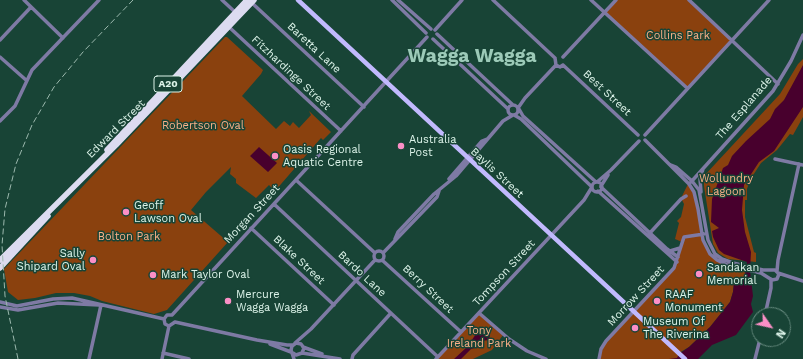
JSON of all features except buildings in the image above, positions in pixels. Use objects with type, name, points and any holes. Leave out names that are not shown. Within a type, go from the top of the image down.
[{"type":"highway","name":"Edward Street","points":[[227,25],[235,12],[251,1]]},
{"type":"highway","name":"Edward Street","points":[[0,260],[91,168],[116,145],[251,1]]},
{"type":"highway","name":"Edward Street","points":[[0,268],[79,180]]},
{"type":"main road","name":"Baylis Street","points":[[298,0],[685,359]]},
{"type":"street","points":[[24,0],[63,38]]},
{"type":"street","points":[[0,121],[15,106],[32,70],[100,0]]},
{"type":"street","points":[[222,0],[235,12]]},
{"type":"street","points":[[392,0],[398,1],[426,32],[427,37],[433,39],[454,54]]},
{"type":"street","points":[[433,39],[434,31],[462,0]]},
{"type":"street","points":[[493,0],[555,58],[556,65]]},
{"type":"street","points":[[591,0],[687,88]]},
{"type":"street","points":[[563,57],[616,0]]},
{"type":"street","points":[[688,0],[778,84]]},
{"type":"street","points":[[701,196],[676,167],[671,165],[645,140],[645,134],[769,0]]},
{"type":"street","name":"Baretta Lane","points":[[251,1],[364,107]]},
{"type":"street","points":[[0,40],[31,7]]},
{"type":"street","points":[[411,15],[434,31],[454,54],[493,91],[513,115],[536,130]]},
{"type":"street","name":"Fitzhardinge Street","points":[[227,25],[341,131]]},
{"type":"street","points":[[426,32],[434,31]]},
{"type":"street","name":"The Esplanade","points":[[690,182],[778,84],[801,47],[803,35]]},
{"type":"street","name":"Morgan Street","points":[[172,315],[387,83],[427,37]]},
{"type":"street","points":[[555,58],[558,56],[563,57]]},
{"type":"street","points":[[0,57],[26,80]]},
{"type":"street","points":[[556,65],[560,67],[563,65],[565,60],[563,57]]},
{"type":"street","points":[[375,260],[382,260],[383,253],[395,239],[401,235],[432,202],[446,183],[468,159],[485,144],[487,139],[503,122],[517,114],[518,109],[525,98],[556,65]]},
{"type":"street","name":"Best Street","points":[[563,65],[638,135]]},
{"type":"street","points":[[493,91],[514,105],[536,130],[575,166],[596,182],[618,207]]},
{"type":"street","points":[[503,122],[508,110],[525,98]]},
{"type":"street","points":[[639,141],[638,135],[641,133],[645,134]]},
{"type":"street","points":[[596,182],[611,170],[639,141],[645,140]]},
{"type":"street","points":[[767,307],[771,288],[778,272],[778,260],[801,164],[775,159]]},
{"type":"street","points":[[575,166],[592,187],[630,217],[677,262]]},
{"type":"street","points":[[703,168],[700,179],[701,196],[710,246],[719,257],[745,268]]},
{"type":"street","points":[[601,187],[611,170]]},
{"type":"street","points":[[294,359],[292,352],[294,344],[311,329],[375,260],[375,253],[296,180]]},
{"type":"street","name":"Tompson Street","points":[[437,358],[584,200],[596,182]]},
{"type":"street","points":[[690,182],[696,196],[705,245],[713,257],[727,265],[750,269],[772,270],[788,278]]},
{"type":"street","name":"Tompson Street","points":[[584,200],[598,191],[601,187]]},
{"type":"street","points":[[648,234],[681,199],[686,196]]},
{"type":"street","name":"Bardo Lane","points":[[274,204],[437,358]]},
{"type":"street","name":"Blake Street","points":[[251,228],[334,305]]},
{"type":"street","points":[[670,251],[680,248],[684,237],[707,233]]},
{"type":"street","points":[[648,234],[678,257]]},
{"type":"street","name":"Morrow Street","points":[[599,359],[604,345],[672,270],[677,262],[680,248]]},
{"type":"street","points":[[375,253],[380,251],[383,253]]},
{"type":"street","name":"Berry Street","points":[[382,260],[461,332]]},
{"type":"street","points":[[771,288],[769,274],[778,260]]},
{"type":"street","points":[[750,269],[770,278],[788,278],[803,281]]},
{"type":"street","points":[[0,302],[17,306],[53,299],[78,299],[84,302],[164,319]]},
{"type":"street","points":[[77,303],[78,299]]},
{"type":"street","points":[[0,307],[18,310],[58,303],[84,302]]},
{"type":"street","points":[[89,359],[100,305]]},
{"type":"street","points":[[352,359],[353,355],[391,313]]},
{"type":"street","points":[[479,313],[509,339],[527,351],[546,359]]},
{"type":"street","points":[[164,319],[167,315],[172,315],[175,318],[175,322]]},
{"type":"street","points":[[164,319],[164,323],[169,326]]},
{"type":"street","points":[[162,359],[169,326],[175,322],[257,340],[303,346],[340,359]]},
{"type":"street","points":[[298,359],[311,329]]},
{"type":"street","points":[[257,340],[292,352],[328,356]]},
{"type":"street","points":[[755,359],[758,347]]},
{"type":"street","points":[[163,353],[189,359]]},
{"type":"green space","name":"Collins Park","points":[[616,0],[689,0],[732,40],[687,88],[605,12]]},
{"type":"green space","name":"Bolton Park","points":[[225,37],[227,37],[263,70],[242,96],[276,129],[284,121],[290,126],[293,122],[299,128],[311,115],[309,111],[331,132],[323,140],[321,138],[275,191],[269,185],[256,198],[236,183],[236,179],[230,174],[231,167],[206,192],[191,210],[228,242],[167,310],[154,314],[74,293],[56,293],[18,300],[8,292],[4,269]]},
{"type":"green space","name":"Wollundry Lagoon","points":[[803,59],[803,117],[793,135],[790,134],[777,150],[761,163],[750,180],[747,189],[747,200],[745,200],[745,217],[754,252],[756,253],[756,262],[728,259],[718,253],[713,244],[704,186],[704,176],[780,94],[798,64]]},
{"type":"green space","points":[[688,184],[693,192],[705,245],[717,260],[745,269],[746,273],[744,278],[734,282],[730,302],[710,327],[689,347],[679,353],[685,359],[599,359],[604,345],[672,270],[682,242],[675,239],[679,223],[677,221],[681,217],[684,204],[681,198]]},
{"type":"green space","name":"Tony Ireland Park","points":[[479,313],[503,335],[492,350],[473,359],[436,359]]},
{"type":"shaded area","name":"Wollundry Lagoon","points":[[803,65],[803,107],[774,151],[759,162],[744,185],[742,210],[745,232],[751,252],[750,271],[753,296],[751,315],[736,335],[712,345],[698,359],[669,359],[677,358],[679,354],[689,347],[710,327],[730,302],[734,282],[744,278],[747,262],[724,254],[719,250],[713,237],[712,231],[719,228],[711,222],[712,199],[723,168],[728,165],[732,156],[746,141],[770,119],[775,109],[784,100]]},
{"type":"shaded area","points":[[259,147],[277,163],[268,172],[250,156]]},
{"type":"shaded area","points":[[483,331],[490,335],[489,340],[482,341],[479,347],[471,349],[461,359],[454,359],[467,347],[476,334]]},
{"type":"waterway","points":[[483,328],[486,332]]},
{"type":"railway","points":[[18,359],[5,296],[2,245],[5,209],[16,164],[32,125],[54,87],[83,52],[133,0]]},
{"type":"place","name":"Australia Post","points":[[401,146]]},
{"type":"place","name":"Oasis Regional Aquatic Centre","points":[[275,156]]},
{"type":"place","name":"Geoff Lawson Oval","points":[[126,212]]},
{"type":"place","name":"Sally Shipard Oval","points":[[93,260]]},
{"type":"place","name":"Sandakan Memorial","points":[[699,274]]},
{"type":"place","name":"Mark Taylor Oval","points":[[153,275]]},
{"type":"place","name":"Mercure Wagga Wagga","points":[[228,301]]},
{"type":"place","name":"RAAF Monument","points":[[657,301]]},
{"type":"place","name":"Museum Of The Riverina","points":[[635,328]]},
{"type":"district","name":"Wagga Wagga","points":[[472,56]]},
{"type":"park label","name":"Robertson Oval","points":[[203,126]]}]
